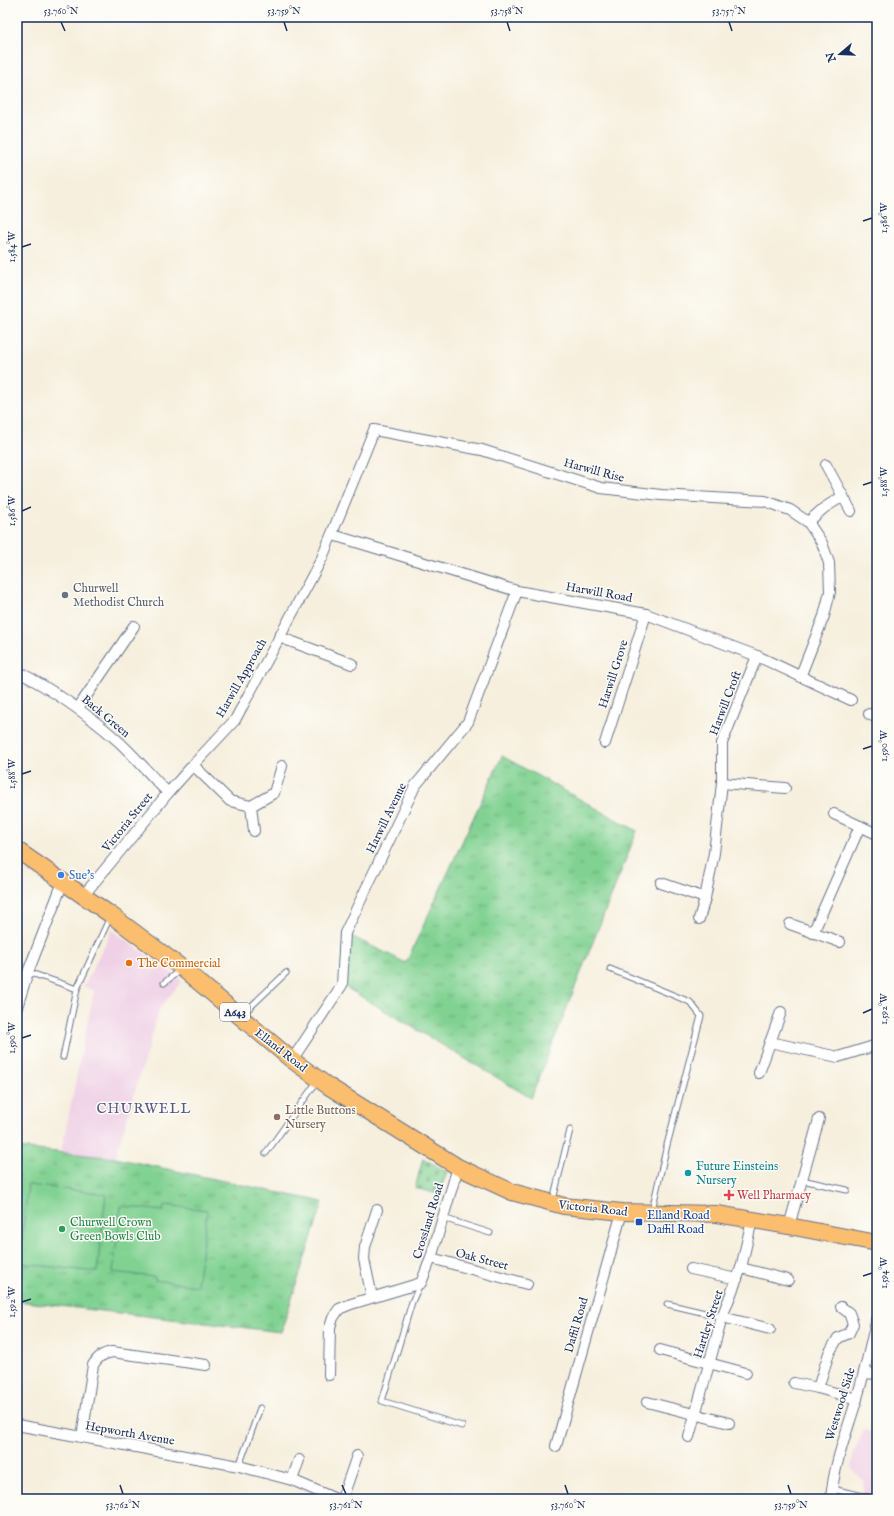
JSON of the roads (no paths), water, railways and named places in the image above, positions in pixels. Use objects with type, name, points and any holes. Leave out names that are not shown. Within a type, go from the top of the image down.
[{"type":"main road","name":"Elland Road","points":[[17,850],[111,915],[182,968],[292,1060],[319,1079],[458,1167]]},
{"type":"main road","name":"Victoria Road","points":[[458,1167],[512,1192],[564,1206],[622,1212],[717,1214],[877,1243]]},
{"type":"street","name":"Harwill Rise","points":[[374,430],[482,450],[601,488],[661,495],[765,501],[790,510],[808,522],[822,543],[829,564],[830,592],[824,616],[800,677]]},
{"type":"street","name":"Harwill Approach","points":[[193,765],[236,720],[333,535],[374,430]]},
{"type":"street","points":[[826,465],[851,510]]},
{"type":"street","points":[[808,522],[824,508],[842,496]]},
{"type":"street","name":"Harwill Road","points":[[333,535],[517,591],[646,614],[756,656],[851,700]]},
{"type":"street","name":"Harwill Avenue","points":[[292,1060],[342,985],[345,933],[415,786],[468,722],[517,591]]},
{"type":"street","name":"Harwill Grove","points":[[605,743],[646,614]]},
{"type":"street","points":[[78,708],[134,626]]},
{"type":"street","name":"Harwill Approach","points":[[279,637],[352,664]]},
{"type":"street","name":"Harwill Croft","points":[[699,919],[714,853],[722,783],[722,743],[756,656]]},
{"type":"street","name":"Back Green","points":[[17,671],[78,708],[118,741],[168,793]]},
{"type":"street","points":[[193,765],[230,801],[251,806],[274,793],[282,766]]},
{"type":"street","name":"Victoria Street","points":[[83,896],[193,765]]},
{"type":"street","points":[[722,783],[785,788]]},
{"type":"street","points":[[251,806],[254,831]]},
{"type":"street","points":[[834,814],[877,834]]},
{"type":"street","points":[[813,932],[860,826]]},
{"type":"street","points":[[17,1007],[28,972],[63,882]]},
{"type":"street","points":[[661,883],[705,898]]},
{"type":"street","points":[[790,924],[840,942]]},
{"type":"street","points":[[760,1073],[780,1012]]},
{"type":"street","points":[[770,1042],[838,1057],[877,1045]]},
{"type":"street","points":[[789,1226],[819,1119]]},
{"type":"street","name":"Crossland Road","points":[[421,1283],[431,1258],[458,1167]]},
{"type":"street","points":[[372,1297],[364,1259],[365,1247],[377,1210]]},
{"type":"street","name":"Daffil Road","points":[[556,1446],[622,1212]]},
{"type":"street","name":"Hartley Street","points":[[689,1437],[708,1363],[722,1317],[741,1268],[752,1220]]},
{"type":"street","name":"Oak Street","points":[[431,1258],[527,1284]]},
{"type":"street","points":[[691,1268],[736,1279]]},
{"type":"street","points":[[741,1268],[788,1280]]},
{"type":"street","points":[[329,1375],[329,1341],[333,1318],[339,1309],[372,1297],[409,1288],[421,1283]]},
{"type":"street","points":[[818,1388],[830,1353],[838,1338],[849,1333],[853,1324],[849,1313],[841,1307]]},
{"type":"street","points":[[722,1317],[770,1329]]},
{"type":"street","name":"Westwood Side","points":[[832,1494],[840,1448],[857,1399],[877,1317]]},
{"type":"street","points":[[660,1350],[746,1373]]},
{"type":"street","points":[[82,1437],[93,1366],[98,1357],[112,1352],[206,1365]]},
{"type":"street","points":[[864,1374],[877,1374]]},
{"type":"street","points":[[794,1383],[857,1399]]},
{"type":"street","points":[[647,1402],[729,1423]]},
{"type":"street","name":"Hepworth Avenue","points":[[17,1425],[239,1466],[292,1480],[336,1499]]},
{"type":"street","points":[[342,1499],[357,1456]]},
{"type":"street","points":[[292,1480],[299,1460]]},
{"type":"lane","points":[[63,1057],[78,989],[111,915]]},
{"type":"lane","points":[[164,984],[182,968]]},
{"type":"lane","points":[[610,970],[690,1002],[701,1016],[667,1145],[652,1213]]},
{"type":"lane","points":[[28,972],[78,989]]},
{"type":"lane","points":[[240,1017],[286,973]]},
{"type":"lane","points":[[266,1153],[319,1079]]},
{"type":"lane","points":[[552,1203],[570,1130]]},
{"type":"lane","points":[[802,1180],[847,1190]]},
{"type":"lane","points":[[443,1218],[490,1233]]},
{"type":"lane","points":[[421,1283],[412,1302],[382,1401],[462,1426]]},
{"type":"lane","points":[[667,1304],[722,1317]]},
{"type":"lane","points":[[239,1466],[260,1408]]},
{"type":"lane","points":[[832,1494],[877,1499]]},
{"type":"place","name":"Churwell Methodist Church","points":[[65,595]]},
{"type":"place","name":"Sue's","points":[[61,875]]},
{"type":"place","name":"The Commercial","points":[[129,963]]},
{"type":"place","name":"Little Buttons Nursery","points":[[277,1117]]},
{"type":"place","name":"Future Einsteins Nursery","points":[[688,1173]]},
{"type":"place","name":"Well Pharmacy","points":[[729,1195]]},
{"type":"place","name":"Elland Road Daffil Road","points":[[639,1222]]},
{"type":"place","name":"Churwell Crown Green Bowls Club","points":[[62,1229]]},
{"type":"district","name":"CHURWELL","points":[[144,1108]]}]
